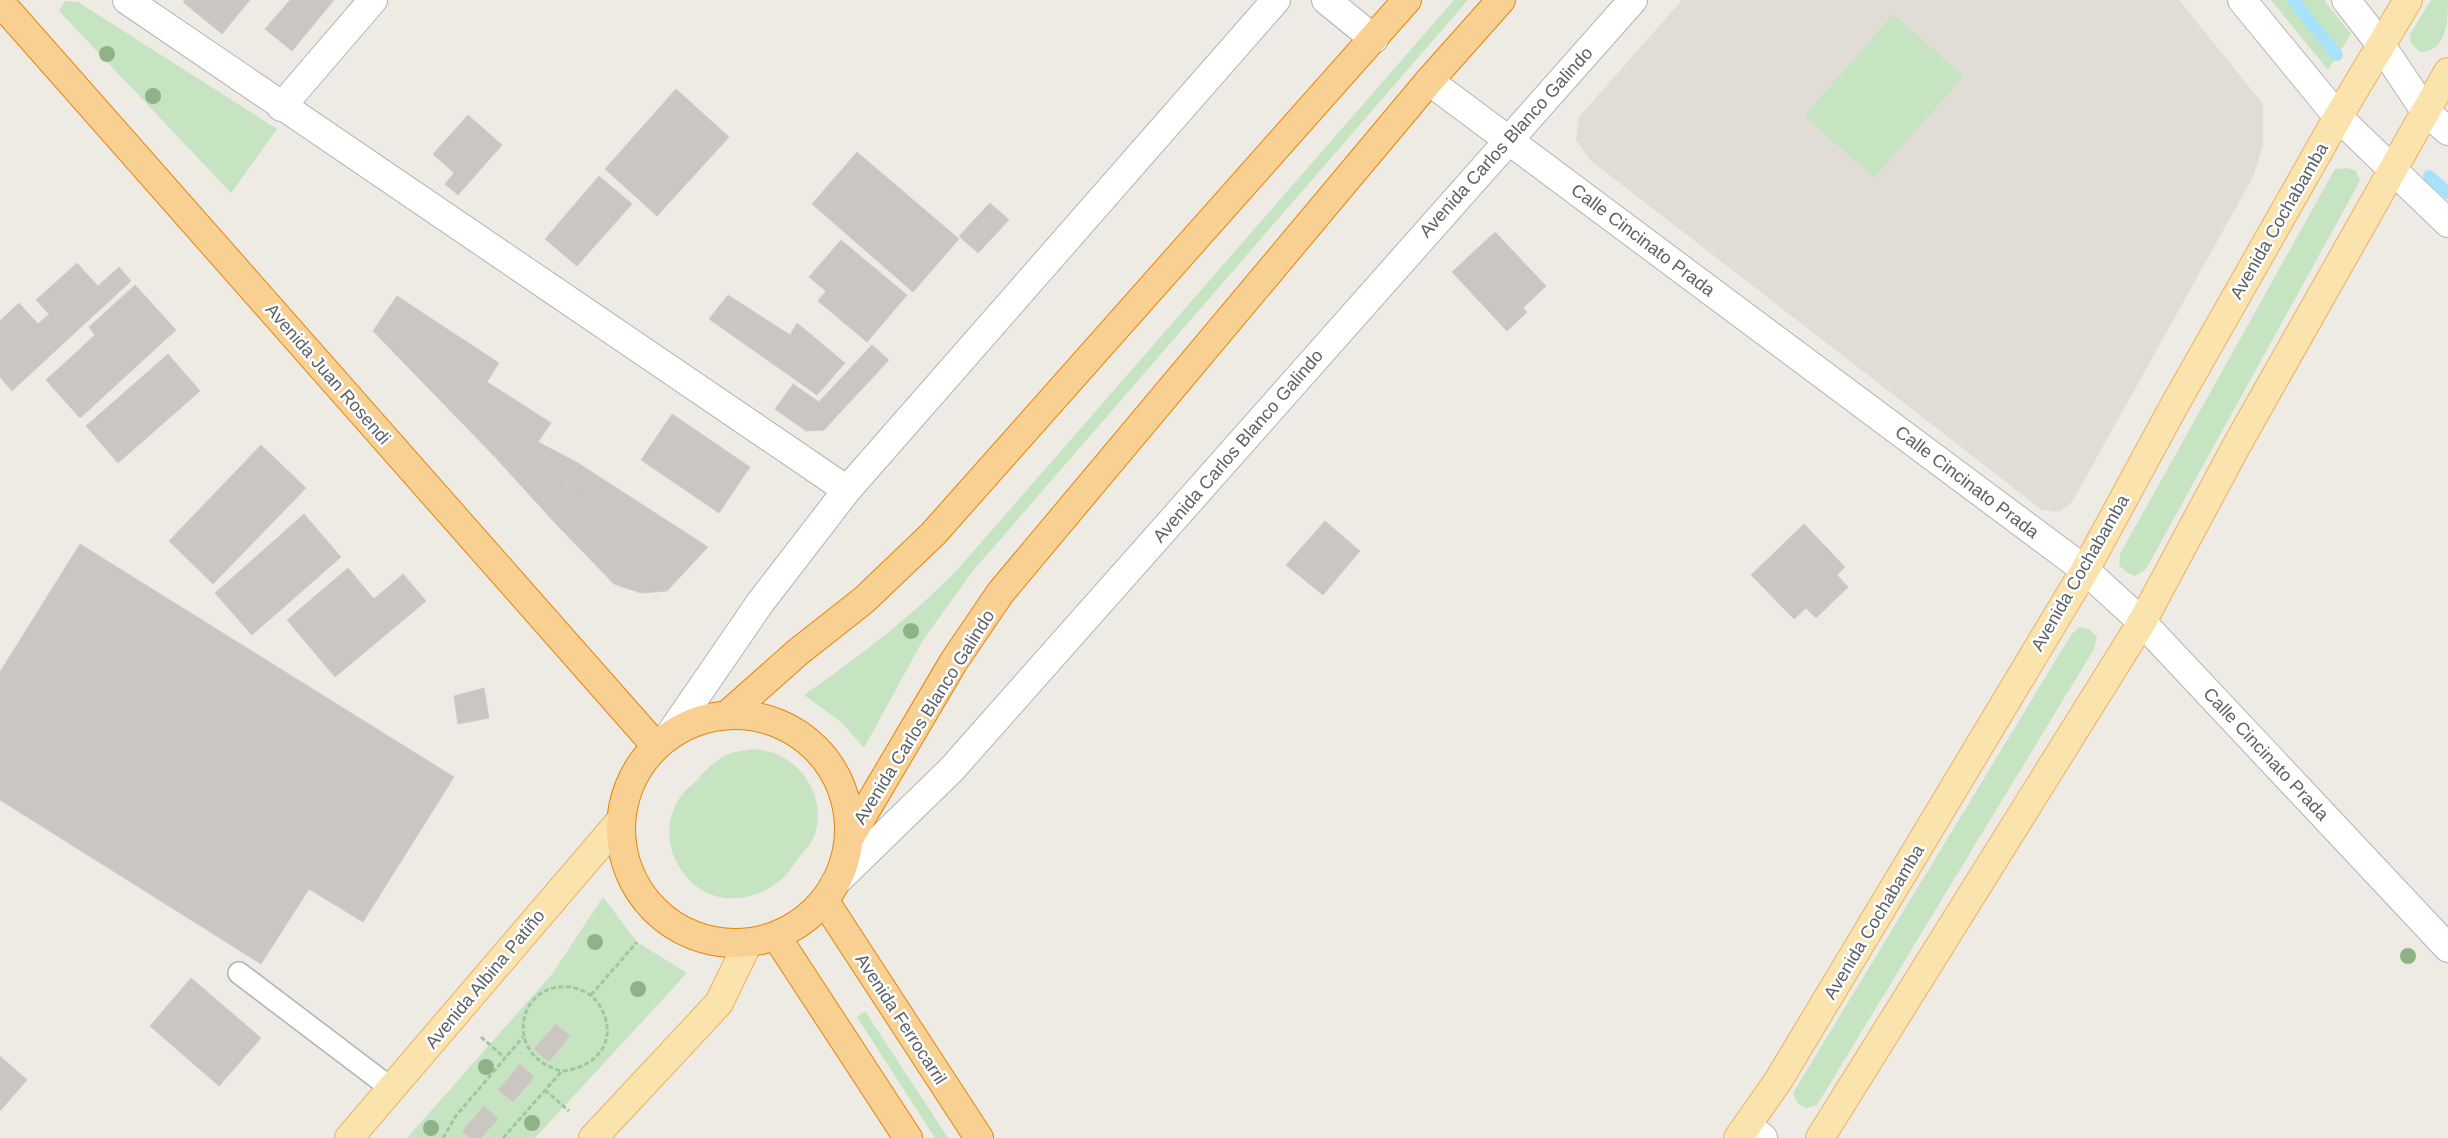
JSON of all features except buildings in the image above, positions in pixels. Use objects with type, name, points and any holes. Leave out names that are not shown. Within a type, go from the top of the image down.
[{"type":"highway","points":[[728,715],[798,652],[864,600],[933,534],[1407,0]]},
{"type":"highway","name":"Avenida Carlos Blanco Galindo","points":[[850,837],[954,661],[1001,592],[1429,81],[1501,0]]},
{"type":"highway","name":"Avenida Juan Rosendi","points":[[2,2],[662,741]]},
{"type":"highway","points":[[745,714],[780,723],[796,731],[823,754],[841,784],[847,802],[850,837],[844,864],[830,892],[802,922],[776,936],[748,943],[726,943],[704,939],[684,931],[665,920],[649,905],[636,886],[626,865],[621,843],[622,808],[630,783],[646,757],[662,741],[695,722],[728,715],[745,714]]},
{"type":"highway","name":"Avenida Ferrocarril","points":[[830,892],[979,1138]]},
{"type":"highway","points":[[776,936],[908,1138]]},
{"type":"main road","name":"Avenida Cochabamba","points":[[1750,1134],[1778,1081],[2084,570],[2174,406],[2338,117],[2408,0]]},
{"type":"main road","points":[[1820,1138],[2142,622],[2238,443],[2448,72]]},
{"type":"main road","name":"Avenida Albina Patiño","points":[[349,1138],[621,820]]},
{"type":"main road","points":[[593,1138],[719,1003],[748,943]]},
{"type":"street","points":[[127,0],[281,107],[847,490]]},
{"type":"street","points":[[281,107],[373,0]]},
{"type":"street","points":[[662,741],[760,602],[847,490],[1276,0]]},
{"type":"street","points":[[1326,0],[1374,39]]},
{"type":"street","name":"Avenida Carlos Blanco Galindo","points":[[830,892],[952,769],[1632,0]]},
{"type":"street","points":[[2242,0],[2338,117],[2448,223]]},
{"type":"street","points":[[2346,0],[2381,45],[2425,111],[2448,131]]},
{"type":"street","name":"Calle Cincinato Prada","points":[[1429,81],[2084,570],[2142,622],[2448,948]]},
{"type":"lane","points":[[239,973],[392,1089]]},
{"type":"path","points":[[591,995],[638,942]]},
{"type":"path","points":[[578,988],[591,995],[600,1005],[606,1017],[608,1030],[605,1044],[598,1055],[588,1065],[576,1070],[562,1071],[549,1068],[538,1061],[528,1050],[523,1036],[528,1008],[537,997],[550,989],[578,988]]},
{"type":"path","points":[[443,1138],[455,1117],[523,1036]]},
{"type":"path","points":[[488,1043],[505,1058]]},
{"type":"path","points":[[503,1138],[562,1071]]},
{"type":"path","points":[[545,1090],[574,1114]]},
{"type":"shaded area","points":[[1682,0],[2179,0],[2263,104],[2263,145],[2253,177],[2072,502],[2059,512],[2042,510],[1590,160],[1576,140],[1579,117]]},
{"type":"green space","points":[[1454,0],[1468,0],[972,572],[923,640],[864,748],[842,723],[804,695],[884,636],[958,569]]},
{"type":"green space","points":[[2271,0],[2324,0],[2351,34],[2328,70]]},
{"type":"green space","points":[[2431,0],[2448,0],[2446,26],[2441,41],[2436,47],[2429,51],[2420,52],[2411,43],[2410,34]]},
{"type":"green space","points":[[65,1],[78,2],[277,129],[231,193],[59,11]]},
{"type":"green space","points":[[1893,14],[1964,76],[1874,178],[1804,116]]},
{"type":"green space","points":[[2348,168],[2356,171],[2360,181],[2146,569],[2135,576],[2126,572],[2119,565],[2120,554],[2335,169]]},
{"type":"green space","points":[[2079,627],[2089,629],[2097,637],[2094,649],[1817,1105],[1806,1108],[1797,1103],[1793,1093],[2071,635]]},
{"type":"green space","points":[[751,749],[771,752],[786,759],[805,777],[816,800],[817,826],[810,844],[785,876],[774,885],[763,891],[741,898],[717,897],[706,893],[696,886],[680,868],[671,846],[670,822],[673,810],[681,796],[712,765],[731,753]]},
{"type":"green space","points":[[603,897],[637,942],[687,973],[535,1138],[407,1138],[552,974]]},
{"type":"green space","points":[[865,1011],[948,1138],[935,1138],[857,1017]]},
{"type":"waterway","points":[[2293,0],[2337,55]]},
{"type":"waterway","points":[[2429,176],[2448,193]]}]
